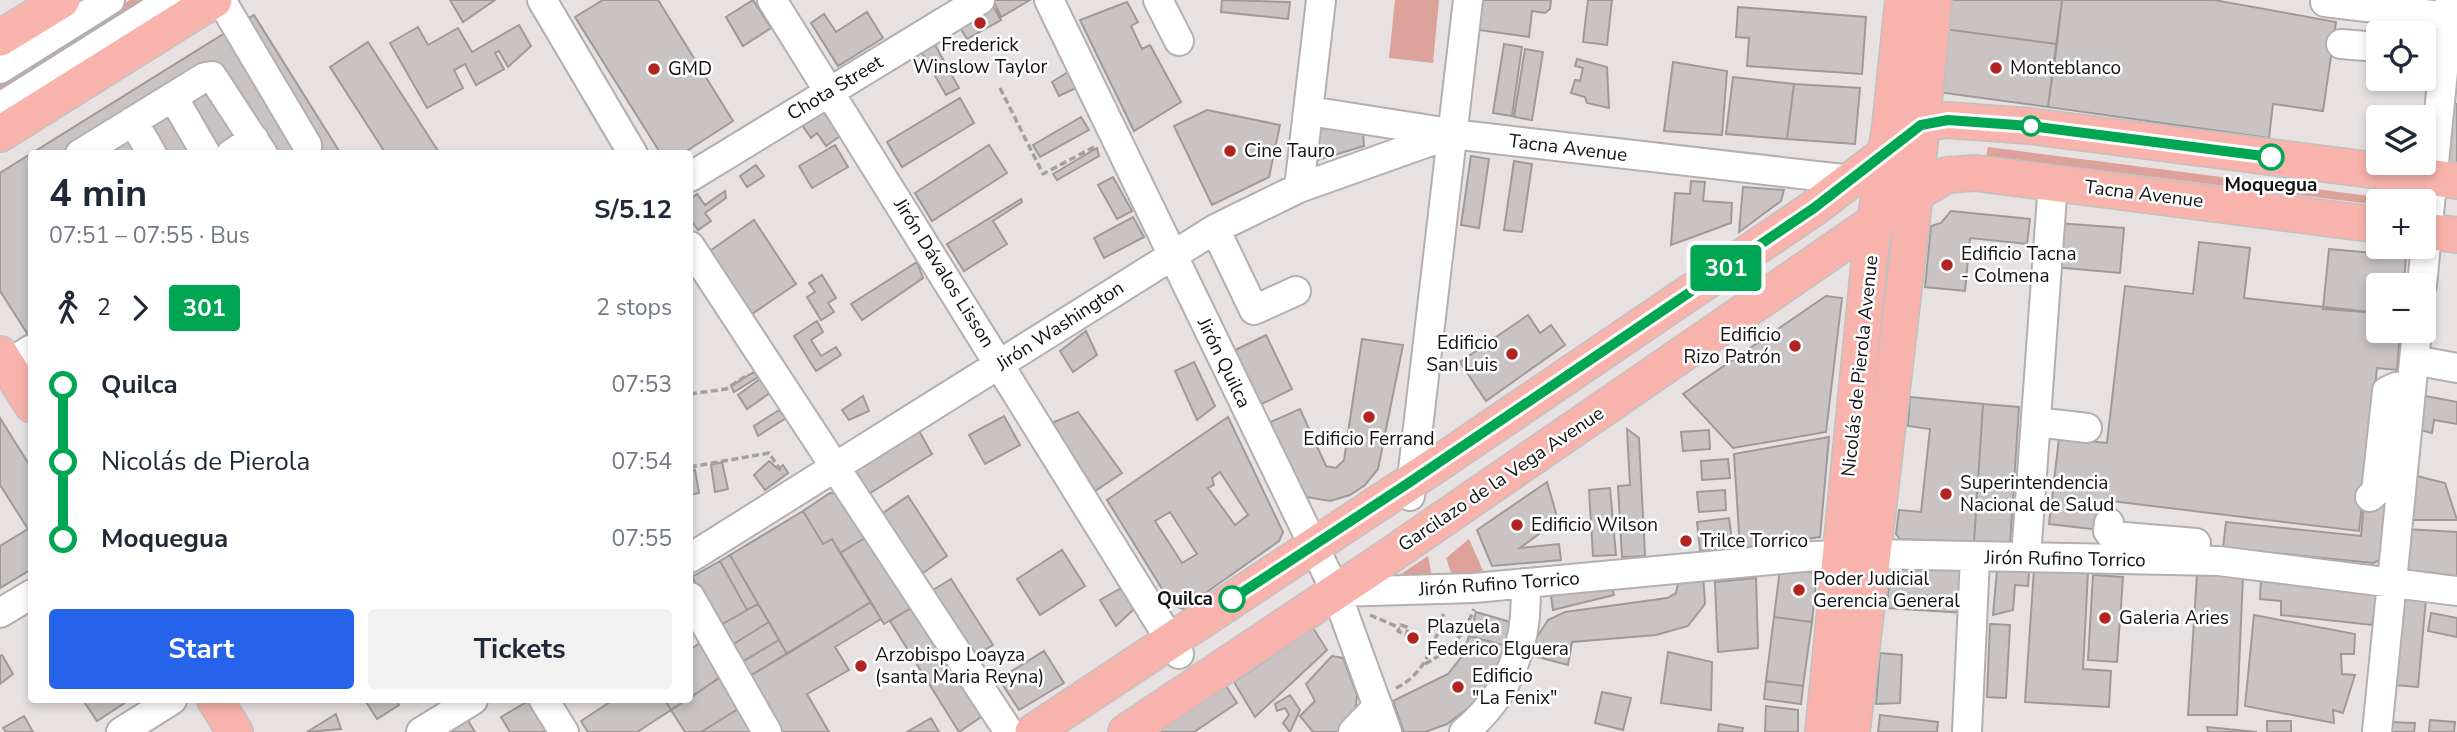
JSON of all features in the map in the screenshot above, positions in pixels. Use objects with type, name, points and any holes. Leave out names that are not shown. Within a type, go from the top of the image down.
[{"type":"main road","points":[[0,38],[62,0]]},
{"type":"main road","points":[[0,134],[214,0]]},
{"type":"main road","points":[[1919,1],[1921,135]]},
{"type":"main road","name":"Nicolás de Pierola Avenue","points":[[1852,732],[1856,554],[1875,223],[1874,169],[1919,1]]},
{"type":"main road","name":"Nicolás de Pierola Avenue","points":[[1823,732],[1856,554],[1915,194],[1921,135]]},
{"type":"main road","name":"Garcilazo de la Vega Avenue","points":[[1032,732],[1175,647],[1410,492],[1921,135]]},
{"type":"main road","name":"Tacna Avenue","points":[[1921,135],[2010,137],[2444,186]]},
{"type":"main road","name":"Tacna Avenue","points":[[1915,194],[1942,178],[1964,172],[2366,223]]},
{"type":"main road","name":"Garcilazo de la Vega Avenue","points":[[1126,732],[1336,592],[1915,194]]},
{"type":"main road","points":[[13,356],[28,395]]},
{"type":"main road","points":[[1066,732],[1175,647]]},
{"type":"main road","points":[[217,703],[235,732]]},
{"type":"street","points":[[0,69],[110,0]]},
{"type":"street","points":[[0,107],[170,0]]},
{"type":"street","points":[[221,0],[307,145],[307,150]]},
{"type":"street","points":[[542,0],[630,150]]},
{"type":"street","name":"Jirón Dávalos Lisson","points":[[772,0],[1175,647]]},
{"type":"street","name":"Chota Street","points":[[693,175],[980,0]]},
{"type":"street","name":"Jirón Quilca","points":[[1049,0],[1336,592],[1387,732]]},
{"type":"street","points":[[1158,0],[1179,41]]},
{"type":"street","points":[[1299,187],[1321,0]]},
{"type":"street","points":[[1410,492],[1468,0]]},
{"type":"street","points":[[1897,0],[1919,1]]},
{"type":"street","points":[[2325,2],[2449,8],[2436,50]]},
{"type":"street","points":[[2342,44],[2366,46]]},
{"type":"street","points":[[2436,68],[2444,186],[2436,232]]},
{"type":"street","points":[[92,150],[133,121],[212,76],[250,149]]},
{"type":"street","points":[[173,97],[204,150]]},
{"type":"street","name":"Tacna Avenue","points":[[1308,111],[1451,134],[1874,169]]},
{"type":"street","points":[[133,121],[150,150]]},
{"type":"street","name":"Jirón Washington","points":[[693,556],[1171,254],[1215,229],[1299,187],[1451,134]]},
{"type":"street","points":[[2026,557],[2053,182]]},
{"type":"street","points":[[1215,229],[1254,310],[1296,291]]},
{"type":"street","points":[[693,251],[1009,732]]},
{"type":"street","points":[[2377,732],[2416,343]]},
{"type":"street","points":[[2414,360],[2457,368]]},
{"type":"street","points":[[2370,497],[2376,492],[2388,391],[2396,387],[2412,389]]},
{"type":"street","points":[[2037,422],[2087,428]]},
{"type":"street","points":[[2109,523],[2108,531],[2112,536],[2208,546],[2233,567]]},
{"type":"street","name":"Jirón Rufino Torrico","points":[[1336,592],[1474,588],[1856,554],[2026,557],[2233,567],[2394,582],[2457,592]]},
{"type":"street","points":[[1967,732],[1975,558]]},
{"type":"street","points":[[1464,732],[1497,698],[1512,672],[1522,643],[1527,604],[1525,583]]},
{"type":"street","points":[[0,613],[28,596]]},
{"type":"street","points":[[693,602],[767,732]]},
{"type":"street","points":[[1353,732],[1376,701]]},
{"type":"street","points":[[121,732],[167,703]]},
{"type":"street","points":[[421,732],[467,703]]},
{"type":"street","points":[[546,703],[564,732]]},
{"type":"path","points":[[1000,88],[1043,174],[1114,136]]},
{"type":"path","points":[[693,394],[726,389],[767,364]]},
{"type":"path","points":[[693,466],[769,453],[795,492]]},
{"type":"path","points":[[1423,664],[1451,648],[1461,638],[1478,600]]},
{"type":"path","points":[[1376,701],[1406,683],[1423,664],[1438,633],[1444,611]]},
{"type":"path","points":[[1368,614],[1400,628]]},
{"type":"shaded area","points":[[130,0],[155,0],[0,100],[0,83]]},
{"type":"shaded area","points":[[1395,0],[1439,0],[1433,63],[1389,58]]},
{"type":"shaded area","points":[[1988,147],[2366,196],[2366,204],[1986,156]]},
{"type":"shaded area","points":[[1469,539],[1484,573],[1452,575],[1446,558]]},
{"type":"shaded area","points":[[1428,556],[1433,582],[1395,578]]},
{"type":"building","points":[[450,0],[495,0],[463,22]]},
{"type":"building","name":"GMD","points":[[603,0],[658,0],[733,121],[688,150],[658,150],[575,17]]},
{"type":"building","points":[[753,0],[771,28],[743,46],[726,17]]},
{"type":"building","points":[[993,0],[1030,0],[1001,17]]},
{"type":"building","points":[[1222,0],[1290,2],[1288,19],[1221,12]]},
{"type":"building","points":[[1483,0],[1551,0],[1550,9],[1545,13],[1532,11],[1529,37],[1479,30]]},
{"type":"building","points":[[1588,0],[1612,0],[1607,45],[1583,42]]},
{"type":"building","points":[[1948,0],[2062,0],[2057,44],[1944,29]]},
{"type":"building","points":[[2062,0],[2214,0],[2336,22],[2323,111],[2273,104],[2269,138],[2048,107]]},
{"type":"building","points":[[1127,2],[1138,22],[1131,26],[1142,49],[1150,45],[1181,102],[1134,131],[1080,20]]},
{"type":"building","name":"Frederick Winslow Taylor","points":[[993,6],[1001,20],[967,39],[959,26]]},
{"type":"building","points":[[1738,7],[1866,17],[1862,74],[1747,66],[1749,38],[1736,37]]},
{"type":"building","points":[[867,12],[883,38],[838,66],[811,23],[824,14],[836,32]]},
{"type":"building","points":[[254,15],[338,150],[37,150]]},
{"type":"building","points":[[519,25],[531,46],[508,67],[499,51],[495,53],[504,69],[476,85],[465,64],[454,70],[463,88],[427,108],[390,43],[418,27],[428,45],[458,28],[472,52]]},
{"type":"building","name":"Monteblanco","points":[[1944,29],[2057,44],[2048,107],[1937,92]]},
{"type":"building","points":[[933,41],[959,88],[946,95],[919,48]]},
{"type":"building","points":[[368,42],[437,150],[383,150],[330,67]]},
{"type":"building","points":[[1504,44],[1522,47],[1512,116],[1493,113]]},
{"type":"building","points":[[1525,49],[1543,52],[1532,120],[1514,117]]},
{"type":"building","points":[[1577,59],[1607,67],[1609,108],[1587,103],[1585,97],[1571,93],[1575,80],[1580,81],[1583,68],[1575,66]]},
{"type":"building","points":[[1673,62],[1727,71],[1722,135],[1664,131]]},
{"type":"building","points":[[1068,72],[1076,88],[1059,96],[1052,82]]},
{"type":"building","points":[[1733,77],[1794,84],[1787,139],[1726,134]]},
{"type":"building","points":[[1794,84],[1860,88],[1855,144],[1787,139]]},
{"type":"building","points":[[960,98],[974,123],[902,167],[887,142]]},
{"type":"building","points":[[2449,103],[2457,104],[2457,167],[2443,166]]},
{"type":"building","points":[[821,108],[840,136],[826,146],[817,133],[811,138],[800,122]]},
{"type":"building","name":"Cine Tauro","points":[[1207,110],[1280,125],[1269,177],[1212,205],[1174,126]]},
{"type":"building","points":[[1081,117],[1089,130],[1040,157],[1033,145]]},
{"type":"building","points":[[1318,124],[1363,131],[1364,146],[1318,160]]},
{"type":"building","points":[[835,145],[848,167],[812,188],[799,166]]},
{"type":"building","points":[[989,145],[1007,173],[932,221],[915,193]]},
{"type":"building","points":[[1097,148],[1099,156],[1057,180],[1053,174]]},
{"type":"building","points":[[28,156],[28,335],[0,291],[0,173]]},
{"type":"building","points":[[1471,156],[1489,159],[1479,228],[1461,225]]},
{"type":"building","points":[[1514,161],[1532,164],[1522,232],[1504,230]]},
{"type":"building","points":[[756,165],[764,176],[747,187],[740,176]]},
{"type":"building","points":[[1113,177],[1132,211],[1117,219],[1098,185]]},
{"type":"building","points":[[1691,181],[1705,182],[1703,201],[1732,203],[1731,223],[1671,245],[1675,193],[1690,194]]},
{"type":"building","points":[[1743,187],[1784,190],[1781,201],[1739,232]]},
{"type":"building","points":[[725,191],[726,198],[705,213],[711,221],[698,230],[693,223],[693,197],[697,194],[705,205]]},
{"type":"building","points":[[1021,199],[1022,202],[993,221],[1007,244],[964,271],[947,244]]},
{"type":"building","name":"Edificio Tacna - Colmena","points":[[1951,211],[2030,219],[2027,244],[1970,238],[1965,291],[1925,287],[1931,226],[1941,223]]},
{"type":"building","points":[[1133,217],[1144,237],[1104,258],[1094,238]]},
{"type":"building","points":[[754,220],[796,284],[749,316],[707,253]]},
{"type":"building","points":[[2057,223],[2124,228],[2120,273],[2054,267]]},
{"type":"building","points":[[2199,242],[2250,248],[2244,298],[2366,312],[2366,343],[2399,343],[2397,370],[2377,368],[2359,531],[2103,500],[2100,530],[2049,524],[2059,438],[2107,443],[2125,286],[2193,294]]},
{"type":"building","points":[[2329,249],[2366,252],[2366,259],[2406,259],[2405,273],[2366,273],[2366,312],[2323,309]]},
{"type":"building","points":[[917,262],[923,278],[862,320],[851,304]]},
{"type":"building","points":[[822,275],[836,298],[828,303],[834,312],[821,320],[807,297],[815,292],[809,283]]},
{"type":"building","name":"Edificio Rizo Patrón","points":[[1826,296],[1842,298],[1826,432],[1733,448],[1683,394]]},
{"type":"building","name":"Edificio San Luis","points":[[1528,315],[1540,333],[1551,325],[1565,345],[1486,401],[1460,362]]},
{"type":"building","points":[[817,321],[823,332],[811,340],[821,356],[836,347],[841,355],[816,371],[794,336]]},
{"type":"building","points":[[1086,331],[1097,355],[1073,372],[1060,351]]},
{"type":"building","points":[[1266,335],[1292,389],[1260,405],[1233,351]]},
{"type":"building","name":"Edificio Ferrand","points":[[1362,339],[1403,345],[1378,469],[1365,485],[1350,495],[1330,501],[1307,497],[1288,471],[1266,424],[1300,409],[1326,466],[1336,468],[1344,460]]},
{"type":"building","points":[[1194,362],[1215,406],[1197,420],[1175,371]]},
{"type":"building","points":[[754,372],[758,377],[734,392],[731,386]]},
{"type":"building","points":[[760,379],[770,393],[747,409],[738,395]]},
{"type":"building","points":[[2420,395],[2457,402],[2457,424],[2434,420],[2432,433],[2416,429]]},
{"type":"building","points":[[863,396],[869,411],[849,420],[842,410]]},
{"type":"building","points":[[1910,397],[1983,404],[1974,542],[1900,539],[1896,534],[1899,510],[1921,512],[1930,429],[1908,426]]},
{"type":"building","points":[[1983,404],[2019,407],[2010,544],[1974,542]]},
{"type":"building","points":[[779,410],[786,418],[758,436],[754,426]]},
{"type":"building","points":[[1078,412],[1122,473],[1095,491],[1052,423]]},
{"type":"building","points":[[1004,416],[1020,445],[985,464],[969,435]]},
{"type":"building","points":[[1228,417],[1283,532],[1279,541],[1183,609],[1172,605],[1107,500]],"holes":[[[1220,472],[1248,515],[1235,525],[1208,488],[1214,485],[1212,478]],[[1170,512],[1197,554],[1182,563],[1155,521]]]},
{"type":"building","points":[[0,418],[28,463],[28,529],[0,485]]},
{"type":"building","points":[[918,429],[932,454],[867,495],[853,472]]},
{"type":"building","points":[[1627,429],[1639,438],[1645,556],[1622,557],[1618,486],[1630,485]]},
{"type":"building","points":[[1709,430],[1710,449],[1683,451],[1681,432]]},
{"type":"building","points":[[1829,437],[1820,537],[1740,548],[1734,454]]},
{"type":"building","points":[[1728,459],[1730,478],[1702,480],[1701,461]]},
{"type":"building","points":[[769,461],[778,469],[783,465],[788,473],[765,490],[754,475]]},
{"type":"building","points":[[722,462],[728,489],[715,492],[711,465]]},
{"type":"building","points":[[693,470],[699,493],[693,494]]},
{"type":"building","points":[[2413,475],[2445,483],[2457,520],[2406,520]]},
{"type":"building","name":"Edificio Wilson","points":[[1547,482],[1558,520],[1520,548],[1559,544],[1561,560],[1492,566],[1477,530]]},
{"type":"building","points":[[1610,488],[1616,555],[1593,556],[1589,490]]},
{"type":"building","points":[[1725,490],[1726,510],[1699,512],[1697,492]]},
{"type":"building","points":[[830,493],[840,494],[868,536],[840,553],[832,539],[823,544],[803,511]]},
{"type":"building","points":[[908,496],[947,556],[923,573],[877,517]]},
{"type":"building","points":[[2364,503],[2385,505],[2380,560],[2373,563],[2223,548],[2226,522],[2361,536]]},
{"type":"building","points":[[803,511],[823,544],[832,539],[871,602],[787,654],[730,555]]},
{"type":"building","points":[[1729,518],[1733,547],[1700,551],[1697,522]]},
{"type":"building","points":[[28,529],[28,571],[0,588],[0,546]]},
{"type":"building","points":[[2405,529],[2457,532],[2457,580],[2405,570]]},
{"type":"building","points":[[868,536],[916,605],[884,624],[840,553]]},
{"type":"building","points":[[1062,550],[1085,586],[1040,615],[1017,579]]},
{"type":"building","points":[[730,555],[758,604],[747,610],[720,561]]},
{"type":"building","points":[[720,561],[747,610],[719,626],[693,576]]},
{"type":"building","points":[[1890,566],[1967,571],[1965,613],[1887,608]]},
{"type":"building","points":[[1780,569],[1817,573],[1812,622],[1774,617]]},
{"type":"building","points":[[2034,569],[2088,572],[2083,669],[2111,671],[2109,707],[2025,702]]},
{"type":"building","points":[[1997,570],[2029,572],[2028,586],[2015,585],[2013,610],[1993,615]]},
{"type":"building","points":[[1703,573],[1705,604],[1688,626],[1656,635],[1572,642],[1568,665],[1534,656],[1535,640],[1548,620],[1565,612],[1667,598],[1676,593],[1680,575]]},
{"type":"building","points":[[2197,574],[2243,576],[2237,715],[2188,715]]},
{"type":"building","name":"Galeria Aries","points":[[2093,575],[2123,577],[2117,662],[2088,660]]},
{"type":"building","points":[[1756,578],[1758,648],[1718,652],[1715,582]]},
{"type":"building","points":[[2261,578],[2378,592],[2372,625],[2281,615],[2281,601],[2260,599]]},
{"type":"building","points":[[951,579],[993,645],[969,659],[928,593]]},
{"type":"building","points":[[1611,585],[1614,595],[1553,610],[1551,596]]},
{"type":"building","points":[[1123,587],[1135,608],[1116,626],[1100,600]]},
{"type":"building","points":[[2402,597],[2426,599],[2418,687],[2395,685]]},
{"type":"building","points":[[871,602],[881,619],[835,647],[849,670],[807,694],[829,732],[777,732],[745,679]]},
{"type":"building","points":[[758,604],[769,622],[730,646],[719,626]]},
{"type":"building","points":[[916,605],[987,713],[959,732],[890,621]]},
{"type":"building","points":[[1476,612],[1517,624],[1510,647],[1469,636]]},
{"type":"building","points":[[2431,613],[2457,618],[2457,637],[2428,631]]},
{"type":"building","points":[[2254,615],[2355,634],[2354,654],[2341,654],[2342,674],[2355,675],[2343,713],[2333,710],[2334,723],[2245,706]]},
{"type":"building","points":[[1774,617],[1812,622],[1803,686],[1766,681]]},
{"type":"building","points":[[769,622],[779,640],[740,663],[730,646]]},
{"type":"building","points":[[1990,624],[2010,625],[2006,698],[1987,697]]},
{"type":"building","points":[[1313,628],[1327,650],[1255,717],[1234,682]]},
{"type":"building","name":"Edificio \"La Fenix\"","points":[[1469,636],[1510,647],[1485,695],[1447,724],[1425,732],[1404,732],[1393,701],[1448,674],[1463,655]]},
{"type":"building","points":[[779,640],[787,654],[745,679],[737,665]]},
{"type":"building","points":[[700,643],[720,677],[693,696],[693,648]]},
{"type":"building","points":[[1044,651],[1064,683],[1019,710],[999,679]]},
{"type":"building","points":[[1668,652],[1712,662],[1711,710],[1661,703]]},
{"type":"building","points":[[1880,653],[1902,655],[1900,703],[1876,704]]},
{"type":"building","points":[[2,655],[13,674],[0,684],[0,656]]},
{"type":"building","points":[[1332,656],[1343,658],[1357,695],[1355,712],[1338,732],[1313,732],[1300,716],[1315,701],[1306,684]]},
{"type":"building","points":[[724,675],[743,706],[701,732],[685,732],[671,710],[682,703],[693,703],[693,695]]},
{"type":"building","points":[[1766,681],[1803,686],[1801,704],[1764,699]]},
{"type":"building","points":[[1226,686],[1237,703],[1194,732],[1158,732]]},
{"type":"building","points":[[1602,692],[1631,698],[1623,730],[1595,723]]},
{"type":"building","points":[[1290,695],[1300,710],[1290,732],[1283,723],[1289,715],[1285,708],[1277,711],[1275,704]]},
{"type":"building","points":[[85,703],[124,703],[97,721]]},
{"type":"building","points":[[367,703],[398,703],[399,705],[377,719]]},
{"type":"building","points":[[525,703],[539,703],[554,732],[510,732],[501,717]]},
{"type":"building","points":[[608,703],[667,703],[671,710],[637,732],[588,732],[581,721]]},
{"type":"building","points":[[667,703],[682,703],[671,710]]},
{"type":"building","points":[[743,706],[758,732],[701,732]]},
{"type":"building","points":[[1766,706],[1798,710],[1798,732],[1765,732]]},
{"type":"building","points":[[336,714],[341,729],[307,732]]},
{"type":"building","points":[[1880,715],[1938,722],[1937,732],[1878,732]]},
{"type":"building","points":[[24,716],[33,732],[6,732],[3,728]]},
{"type":"building","points":[[931,718],[939,732],[907,732]]},
{"type":"building","points":[[467,719],[475,732],[446,732]]},
{"type":"building","points":[[2430,720],[2455,722],[2454,732],[2429,732]]},
{"type":"building","points":[[2267,721],[2291,721],[2291,732],[2267,732]]},
{"type":"building","points":[[2389,722],[2415,723],[2414,732],[2388,732]]},
{"type":"building","points":[[1719,724],[1743,728],[1742,732],[1718,732]]},
{"type":"building","points":[[2207,727],[2257,732],[2208,732]]},
{"type":"bus line","name":"301","points":[[1232,599],[1410,482],[1814,208],[1921,125],[1948,120],[2030,126],[2271,157]]},
{"type":"place","name":"Frederick Winslow Taylor","points":[[980,23]]},
{"type":"place","name":"Monteblanco","points":[[1996,68]]},
{"type":"place","name":"GMD","points":[[654,69]]},
{"type":"place","name":"Cine Tauro","points":[[1230,151]]},
{"type":"place","name":"Moquegua","points":[[2271,157]]},
{"type":"place","name":"Edificio Tacna - Colmena","points":[[1947,265]]},
{"type":"place","name":"Edificio Rizo Patrón","points":[[1795,346]]},
{"type":"place","name":"Edificio San Luis","points":[[1512,354]]},
{"type":"place","name":"Edificio Ferrand","points":[[1369,417]]},
{"type":"place","name":"Superintendencia Nacional de Salud","points":[[1946,494]]},
{"type":"place","name":"Edificio Wilson","points":[[1517,525]]},
{"type":"place","name":"Trilce Torrico","points":[[1686,541]]},
{"type":"place","name":"Poder Judicial Gerencia General","points":[[1799,590]]},
{"type":"place","name":"Quilca","points":[[1232,599]]},
{"type":"place","name":"Galeria Aries","points":[[2105,618]]},
{"type":"place","name":"Plazuela Federico Elguera","points":[[1413,638]]},
{"type":"place","name":"Arzobispo Loayza (santa Maria Reyna)","points":[[861,666]]},
{"type":"place","name":"Edificio \"La Fenix\"","points":[[1458,687]]}]
